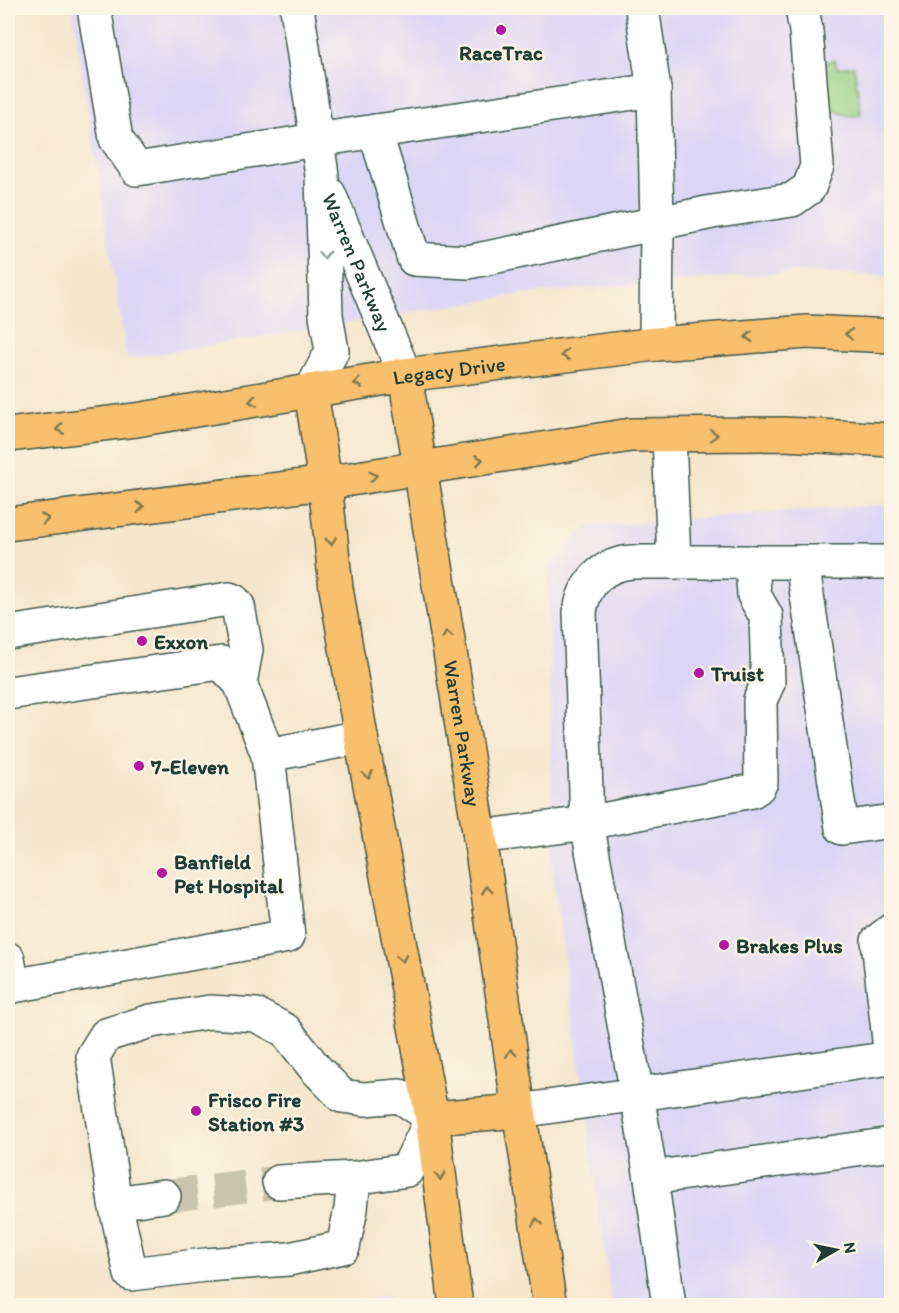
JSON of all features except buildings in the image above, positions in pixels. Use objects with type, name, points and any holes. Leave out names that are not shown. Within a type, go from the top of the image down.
[{"type":"main road","name":"Legacy Drive","points":[[8,435],[136,420],[405,375],[656,344],[807,332],[891,336]]},
{"type":"main road","name":"Warren Parkway","points":[[405,375],[480,837],[519,1111],[550,1305]]},
{"type":"main road","points":[[311,391],[325,483],[336,588],[361,737],[432,1118],[456,1305]]},
{"type":"main road","points":[[8,524],[325,483],[631,435],[784,434],[891,440]]},
{"type":"main road","points":[[432,1118],[519,1111]]},
{"type":"lane","points":[[94,8],[116,139],[137,170],[316,140],[654,90]]},
{"type":"lane","name":"Warren Parkway","points":[[297,8],[322,175],[326,315],[333,351],[311,391]]},
{"type":"lane","points":[[642,8],[654,90],[657,223],[656,344]]},
{"type":"lane","points":[[375,131],[414,259],[468,262],[712,212],[792,200],[809,188],[817,166],[806,31],[802,8]]},
{"type":"lane","name":"Warren Parkway","points":[[322,175],[405,375]]},
{"type":"lane","points":[[669,435],[674,562]]},
{"type":"lane","points":[[669,1305],[637,1094],[587,823],[579,619],[582,601],[594,578],[609,567],[631,562],[891,562]]},
{"type":"lane","points":[[480,837],[587,823],[758,788],[761,782],[760,700],[768,683],[765,616],[754,595],[752,562]]},
{"type":"lane","points":[[802,562],[842,828],[891,821]]},
{"type":"lane","points":[[8,633],[234,600],[238,606],[246,650],[240,683]]},
{"type":"lane","points":[[8,693],[221,663],[240,683],[268,755],[288,936],[12,986],[8,959]]},
{"type":"lane","points":[[268,755],[361,737]]},
{"type":"lane","points":[[519,1111],[891,1061],[878,940],[891,930]]},
{"type":"lane","points":[[279,1182],[354,1178],[407,1170],[432,1118],[400,1096],[364,1099],[342,1096],[315,1068],[285,1030],[256,1015],[210,1012],[152,1021],[106,1035],[93,1056],[115,1203],[131,1274],[205,1265],[290,1259],[343,1247],[351,1209],[354,1178]]},
{"type":"lane","points":[[651,1178],[891,1144]]},
{"type":"lane","points":[[115,1203],[164,1196]]},
{"type":"shaded area","points":[[72,8],[891,8],[891,276],[794,272],[523,294],[127,359]]},
{"type":"shaded area","points":[[891,504],[891,1305],[612,1305],[553,874],[548,568],[587,527]]},
{"type":"shaded area","points":[[388,1297],[389,1305],[329,1305]]},
{"type":"green space","points":[[835,60],[837,68],[854,66],[861,115],[841,114],[825,101],[824,67],[829,61]]},
{"type":"tunnel","points":[[164,1196],[279,1182]]},
{"type":"place","name":"RaceTrac","points":[[501,30]]},
{"type":"place","name":"Exxon","points":[[142,641]]},
{"type":"place","name":"Truist","points":[[699,673]]},
{"type":"place","name":"7-Eleven","points":[[139,766]]},
{"type":"place","name":"Banfield Pet Hospital","points":[[162,873]]},
{"type":"place","name":"Brakes Plus","points":[[724,945]]},
{"type":"place","name":"Frisco Fire Station #3","points":[[196,1111]]}]
